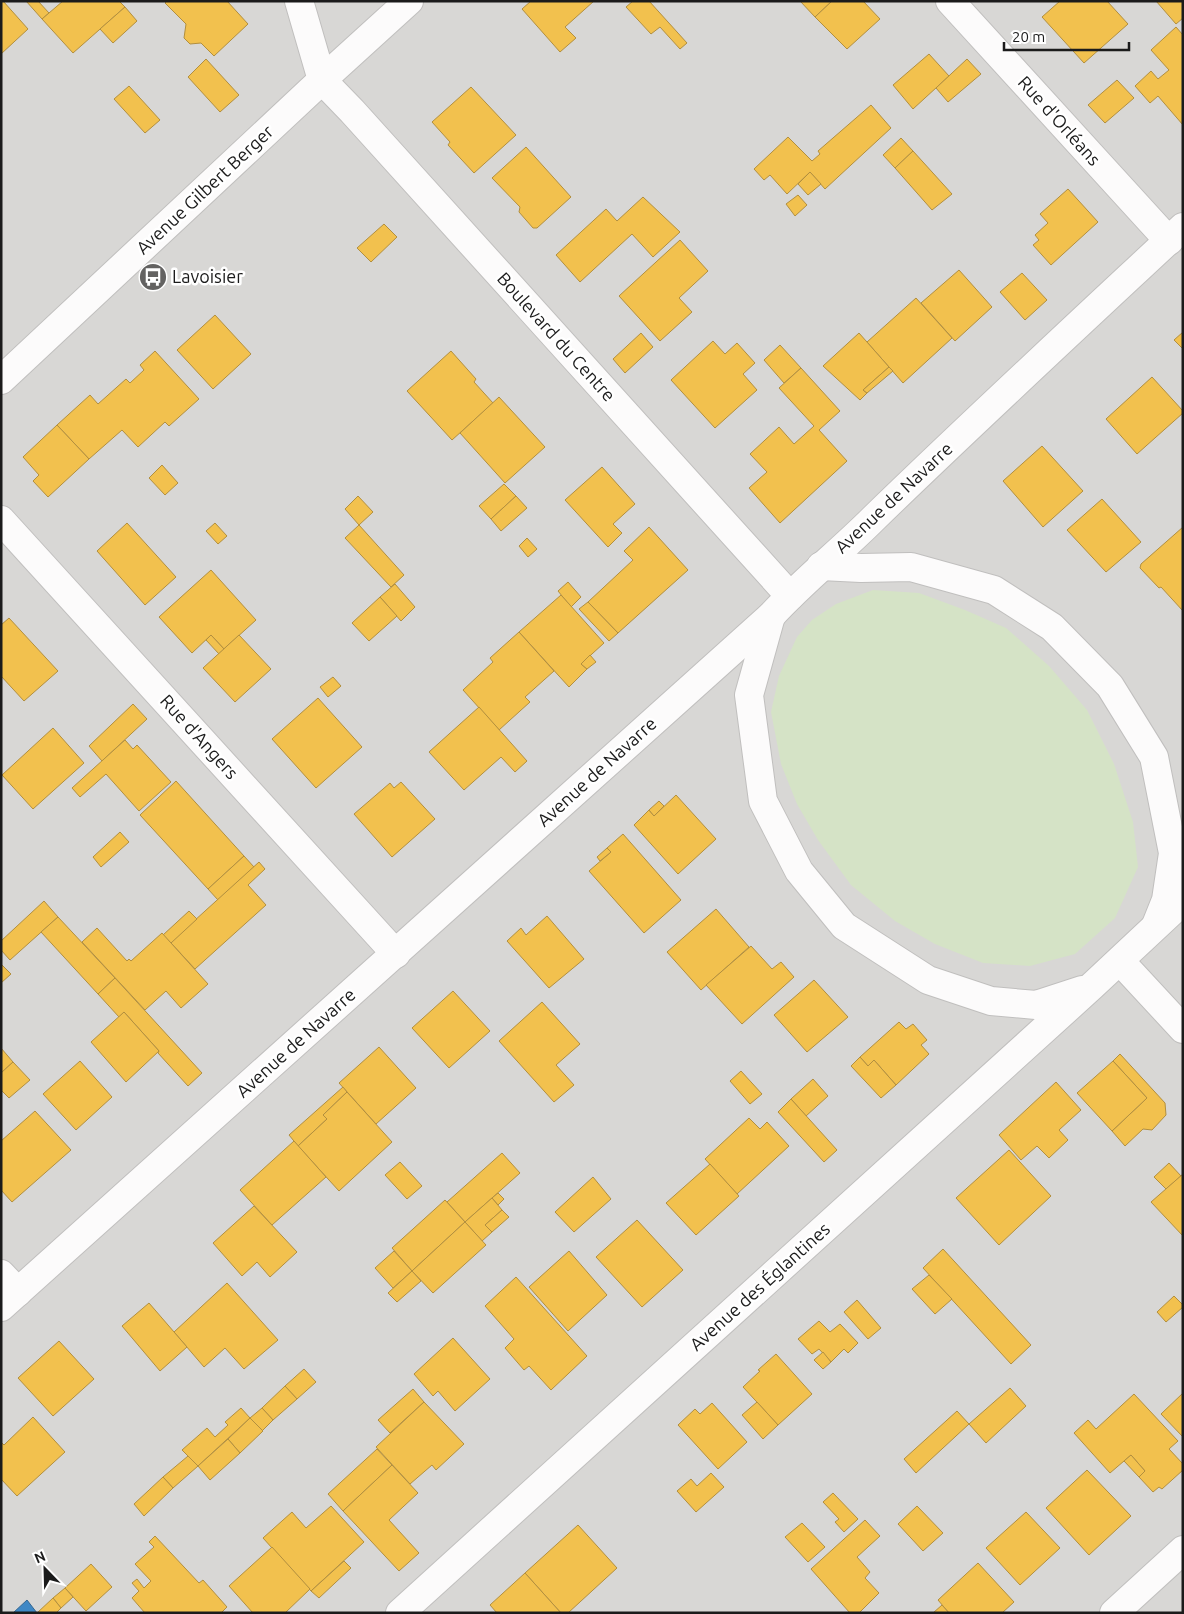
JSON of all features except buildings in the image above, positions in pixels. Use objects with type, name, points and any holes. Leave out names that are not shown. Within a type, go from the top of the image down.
[{"type":"street","points":[[299,1],[322,80]]},
{"type":"street","name":"Avenue Gilbert Berger","points":[[1,380],[409,1]]},
{"type":"street","name":"Rue d'Orléans","points":[[950,1],[1176,234]]},
{"type":"street","name":"Boulevard du Centre","points":[[322,80],[359,118],[790,596]]},
{"type":"street","name":"Avenue de Navarre","points":[[7,1291],[396,954],[772,616],[820,566],[856,536],[934,460],[1176,234]]},
{"type":"street","name":"Rue d'Angers","points":[[1,520],[396,954]]},
{"type":"street","points":[[820,566],[861,568],[911,567],[994,590],[1052,627],[1110,686],[1154,757],[1174,853],[1166,900],[1154,929]]},
{"type":"street","points":[[772,616],[749,695],[763,801],[799,871],[844,926],[928,980],[991,1001],[1036,1005],[1092,986]]},
{"type":"street","name":"Avenue des Églantines","points":[[400,1613],[1120,961],[1183,901]]},
{"type":"street","points":[[1120,961],[1183,1029]]},
{"type":"street","points":[[1114,1613],[1183,1550]]},
{"type":"shaded area","points":[[1,1],[1183,1],[1183,1613],[1,1613]]},
{"type":"green space","points":[[873,590],[919,593],[1006,628],[1049,666],[1087,710],[1114,764],[1133,822],[1138,867],[1115,918],[1075,954],[1030,966],[983,963],[935,944],[895,921],[851,885],[818,840],[797,804],[781,764],[771,712],[779,676],[797,637],[812,620],[836,604]]},
{"type":"place","name":"Lavoisier","points":[[153,277]]}]
